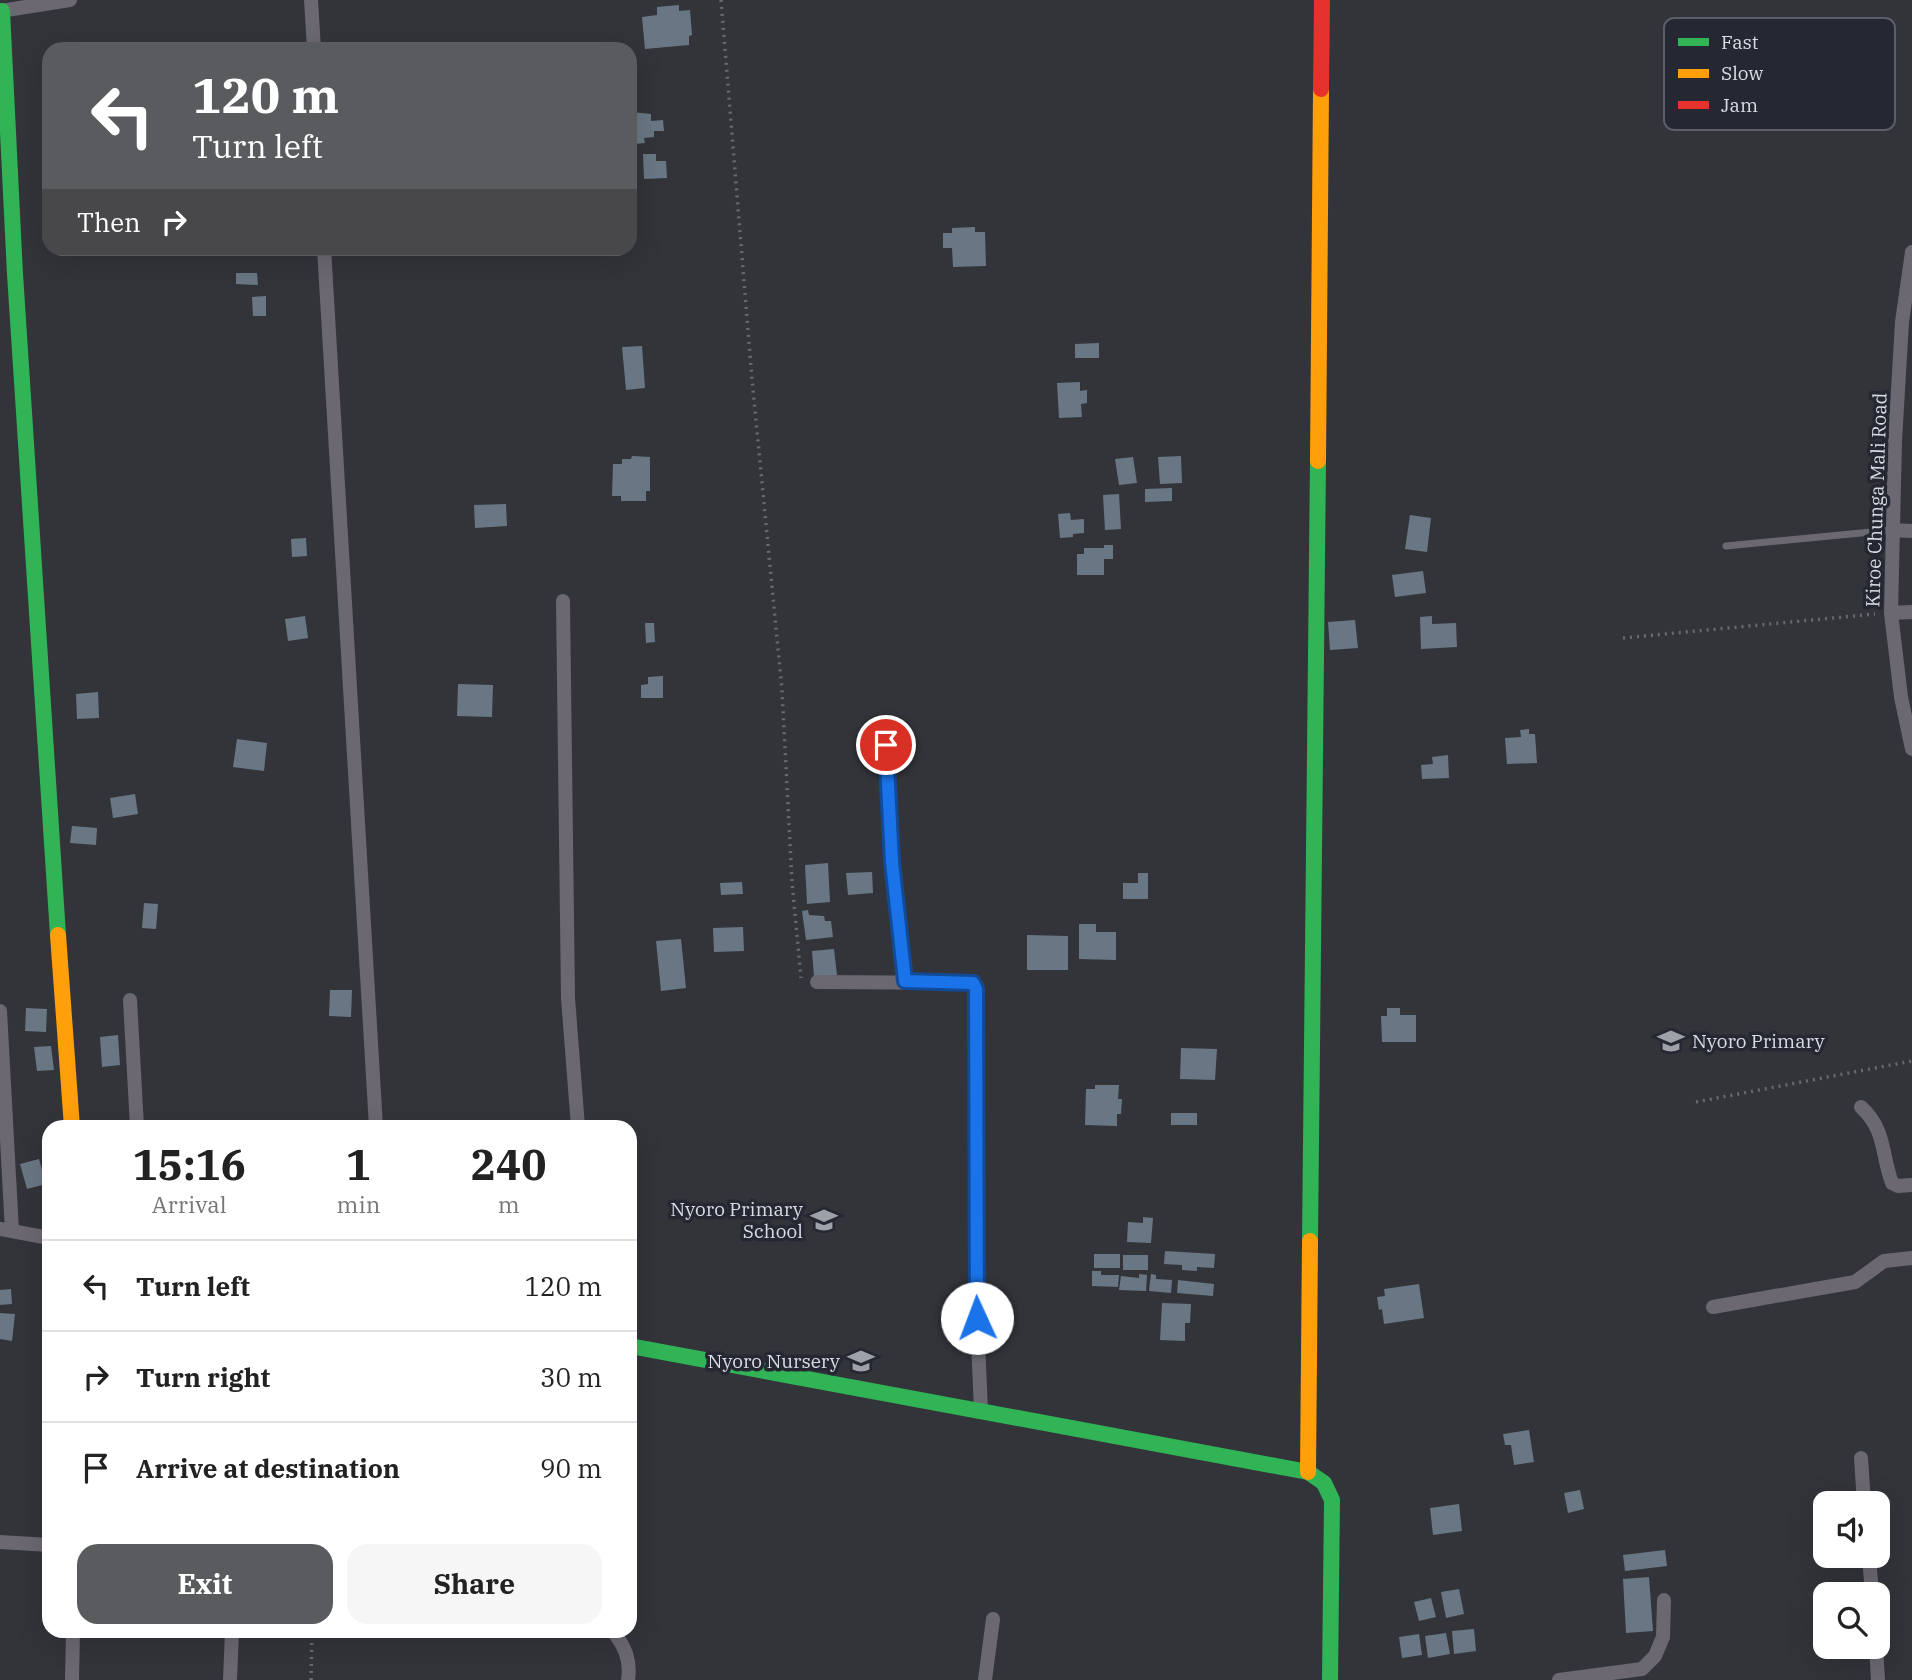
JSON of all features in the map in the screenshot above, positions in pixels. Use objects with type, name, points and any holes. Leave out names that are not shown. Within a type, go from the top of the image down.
[{"type":"street","points":[[70,0],[1,11],[38,653],[71,1120]]},
{"type":"street","points":[[312,0],[314,42]]},
{"type":"street","points":[[1308,1472],[1322,0]]},
{"type":"street","name":"Kiroe Chunga Mali Road","points":[[1912,251],[1902,323],[1895,441],[1891,613],[1901,697],[1912,749]]},
{"type":"street","points":[[324,256],[376,1120]]},
{"type":"street","points":[[1892,530],[1912,531]]},
{"type":"street","points":[[563,601],[568,998],[577,1120]]},
{"type":"street","points":[[1891,613],[1912,612]]},
{"type":"street","points":[[886,745],[892,862],[905,981]]},
{"type":"street","points":[[817,982],[973,983],[976,989],[976,1295],[981,1411]]},
{"type":"street","points":[[130,1000],[137,1120]]},
{"type":"street","points":[[0,1011],[6,1230],[42,1237]]},
{"type":"street","points":[[1861,1107],[1873,1118],[1880,1135],[1892,1183],[1898,1186],[1912,1185]]},
{"type":"street","points":[[1713,1307],[1855,1282],[1884,1261],[1912,1258]]},
{"type":"street","points":[[637,1347],[1308,1472],[1322,1479],[1330,1489],[1332,1500],[1329,1680]]},
{"type":"street","points":[[1861,1458],[1863,1491]]},
{"type":"street","points":[[0,1542],[42,1545]]},
{"type":"street","points":[[1559,1680],[1642,1669],[1655,1656],[1663,1637],[1664,1600]]},
{"type":"street","points":[[985,1680],[993,1619]]},
{"type":"street","points":[[72,1680],[73,1638]]},
{"type":"street","points":[[230,1680],[232,1638]]},
{"type":"street","points":[[619,1638],[626,1649],[628,1680]]},
{"type":"street","points":[[1877,1659],[1878,1680]]},
{"type":"lane","points":[[1726,545],[1892,530]]},
{"type":"path","points":[[721,0],[751,366],[782,690],[792,882],[801,982],[817,982]]},
{"type":"path","points":[[1623,638],[1891,613]]},
{"type":"path","points":[[1696,1102],[1912,1061]]},
{"type":"path","points":[[311,1680],[312,1638]]},
{"type":"building","points":[[679,5],[679,11],[690,10],[692,35],[689,36],[689,45],[645,49],[642,17],[657,15],[657,7]]},
{"type":"building","points":[[637,113],[651,114],[651,121],[663,120],[664,131],[654,131],[654,137],[644,138],[645,143],[637,144]]},
{"type":"building","points":[[643,154],[656,154],[656,161],[666,161],[667,178],[644,179]]},
{"type":"building","points":[[975,227],[975,232],[985,232],[986,266],[953,267],[952,248],[943,248],[943,233],[952,233],[952,228]]},
{"type":"building","points":[[236,273],[257,273],[258,285],[236,284]]},
{"type":"building","points":[[266,296],[266,316],[253,316],[252,297]]},
{"type":"building","points":[[1099,343],[1099,358],[1075,358],[1075,344]]},
{"type":"building","points":[[642,346],[645,388],[626,390],[622,347]]},
{"type":"building","points":[[1080,382],[1080,391],[1087,390],[1087,403],[1081,404],[1082,417],[1059,418],[1057,383]]},
{"type":"building","points":[[632,456],[650,457],[650,491],[646,491],[646,501],[621,501],[621,496],[612,496],[613,464],[622,464],[622,459],[631,459]]},
{"type":"building","points":[[1181,456],[1182,483],[1160,484],[1158,457]]},
{"type":"building","points":[[1133,457],[1137,483],[1119,485],[1115,459]]},
{"type":"building","points":[[1172,488],[1172,501],[1145,502],[1145,489]]},
{"type":"building","points":[[1119,494],[1121,529],[1105,530],[1103,495]]},
{"type":"building","points":[[506,504],[507,526],[475,528],[474,505]]},
{"type":"building","points":[[1070,513],[1071,520],[1084,519],[1084,533],[1060,538],[1058,514]]},
{"type":"building","points":[[1410,515],[1431,518],[1427,552],[1405,549]]},
{"type":"building","points":[[306,538],[307,556],[292,557],[291,539]]},
{"type":"building","points":[[1104,545],[1113,545],[1113,559],[1104,559],[1104,575],[1077,575],[1077,554],[1084,554],[1084,548],[1104,548]]},
{"type":"building","points":[[1423,571],[1426,593],[1395,597],[1392,575]]},
{"type":"building","points":[[305,616],[308,638],[288,641],[285,619]]},
{"type":"building","points":[[1432,616],[1432,624],[1456,623],[1457,647],[1421,649],[1420,617]]},
{"type":"building","points":[[1355,620],[1358,648],[1330,650],[1328,622]]},
{"type":"building","points":[[645,623],[654,623],[655,642],[646,643]]},
{"type":"building","points":[[663,676],[663,698],[641,698],[641,685],[648,684],[648,677]]},
{"type":"building","points":[[458,684],[493,685],[492,717],[457,716]]},
{"type":"building","points":[[98,692],[99,718],[77,719],[76,694]]},
{"type":"building","points":[[1529,729],[1529,734],[1535,734],[1537,763],[1507,764],[1505,738],[1521,737],[1520,730]]},
{"type":"building","points":[[237,739],[267,743],[264,771],[233,767]]},
{"type":"building","points":[[1448,755],[1449,778],[1422,779],[1421,765],[1433,764],[1432,757]]},
{"type":"building","points":[[135,794],[138,814],[113,818],[110,798]]},
{"type":"building","points":[[72,826],[97,828],[96,845],[70,843]]},
{"type":"building","points":[[828,863],[830,902],[807,904],[805,865]]},
{"type":"building","points":[[872,872],[873,893],[848,895],[846,873]]},
{"type":"building","points":[[1138,873],[1148,873],[1148,899],[1123,899],[1123,883],[1138,883]]},
{"type":"building","points":[[742,882],[743,894],[721,895],[720,883]]},
{"type":"building","points":[[144,903],[158,904],[156,929],[142,928]]},
{"type":"building","points":[[808,910],[809,915],[824,916],[825,921],[831,921],[833,937],[806,940],[802,911]]},
{"type":"building","points":[[1079,924],[1096,924],[1096,932],[1116,932],[1116,960],[1079,959]]},
{"type":"building","points":[[743,927],[744,951],[714,952],[713,928]]},
{"type":"building","points":[[1027,935],[1068,936],[1068,970],[1027,970]]},
{"type":"building","points":[[681,939],[686,988],[661,991],[656,941]]},
{"type":"building","points":[[834,949],[837,975],[814,977],[812,951]]},
{"type":"building","points":[[330,990],[352,990],[351,1017],[329,1016]]},
{"type":"building","points":[[26,1008],[47,1009],[46,1032],[25,1031]]},
{"type":"building","points":[[1387,1008],[1400,1008],[1400,1015],[1416,1015],[1416,1042],[1382,1042],[1381,1016],[1387,1016]]},
{"type":"building","points":[[118,1035],[120,1065],[102,1067],[100,1037]]},
{"type":"building","points":[[51,1046],[54,1070],[37,1071],[34,1047]]},
{"type":"building","points":[[1181,1048],[1217,1049],[1215,1080],[1180,1079]]},
{"type":"building","points":[[1095,1085],[1119,1085],[1118,1099],[1122,1099],[1121,1114],[1117,1114],[1117,1126],[1085,1125],[1086,1089],[1095,1089]]},
{"type":"building","points":[[1171,1113],[1197,1113],[1197,1125],[1171,1125]]},
{"type":"building","points":[[39,1159],[42,1185],[27,1189],[20,1164]]},
{"type":"building","points":[[1143,1217],[1153,1218],[1151,1243],[1127,1242],[1128,1222],[1143,1223]]},
{"type":"building","points":[[1165,1251],[1215,1254],[1214,1268],[1182,1270],[1182,1265],[1164,1264]]},
{"type":"building","points":[[1094,1254],[1120,1254],[1120,1268],[1094,1268]]},
{"type":"building","points":[[1123,1255],[1148,1255],[1148,1270],[1123,1270]]},
{"type":"building","points":[[1092,1271],[1101,1271],[1101,1275],[1119,1275],[1118,1287],[1092,1286]]},
{"type":"building","points":[[1139,1274],[1147,1275],[1146,1291],[1119,1290],[1121,1276],[1139,1278]]},
{"type":"building","points":[[1151,1274],[1156,1275],[1156,1279],[1172,1280],[1171,1293],[1149,1291]]},
{"type":"building","points":[[1178,1280],[1214,1284],[1213,1296],[1177,1293]]},
{"type":"building","points":[[1419,1284],[1424,1318],[1384,1324],[1377,1297],[1385,1296],[1384,1289]]},
{"type":"building","points":[[11,1289],[12,1304],[0,1305],[0,1290]]},
{"type":"building","points":[[1162,1303],[1191,1304],[1190,1323],[1185,1323],[1185,1341],[1160,1340]]},
{"type":"building","points":[[0,1313],[15,1314],[12,1341],[0,1339]]},
{"type":"building","points":[[1529,1430],[1534,1462],[1514,1465],[1511,1445],[1505,1445],[1503,1434]]},
{"type":"building","points":[[1580,1490],[1584,1509],[1568,1513],[1564,1493]]},
{"type":"building","points":[[1459,1504],[1462,1531],[1433,1535],[1430,1508]]},
{"type":"building","points":[[1665,1550],[1667,1566],[1625,1571],[1623,1555]]},
{"type":"building","points":[[1649,1577],[1653,1631],[1626,1633],[1623,1579]]},
{"type":"building","points":[[1459,1589],[1464,1614],[1446,1618],[1441,1592]]},
{"type":"building","points":[[1431,1598],[1436,1617],[1419,1621],[1414,1602]]},
{"type":"building","points":[[1474,1629],[1476,1651],[1454,1654],[1452,1631]]},
{"type":"building","points":[[1446,1633],[1450,1654],[1428,1658],[1425,1636]]},
{"type":"building","points":[[1419,1634],[1422,1655],[1402,1658],[1399,1637]]},
{"type":"traffic: fast","points":[[2,11],[15,274],[58,935]]},
{"type":"traffic: fast","points":[[1310,1241],[1318,461]]},
{"type":"traffic: fast","points":[[637,1347],[1308,1472],[1324,1483],[1332,1500],[1330,1680]]},
{"type":"traffic: slow","points":[[1318,461],[1321,89]]},
{"type":"traffic: slow","points":[[58,935],[71,1120]]},
{"type":"traffic: slow","points":[[1308,1472],[1310,1241]]},
{"type":"traffic: jam","points":[[1321,89],[1322,0]]},
{"type":"place","name":"Nyoro Primary","points":[[1671,1041]]},
{"type":"place","name":"Nyoro Primary School","points":[[824,1220]]},
{"type":"place","name":"Nyoro Nursery","points":[[861,1361]]},
{"type":"route","points":[[886,745],[892,862],[905,981],[973,983],[976,989],[977,1318]]}]
